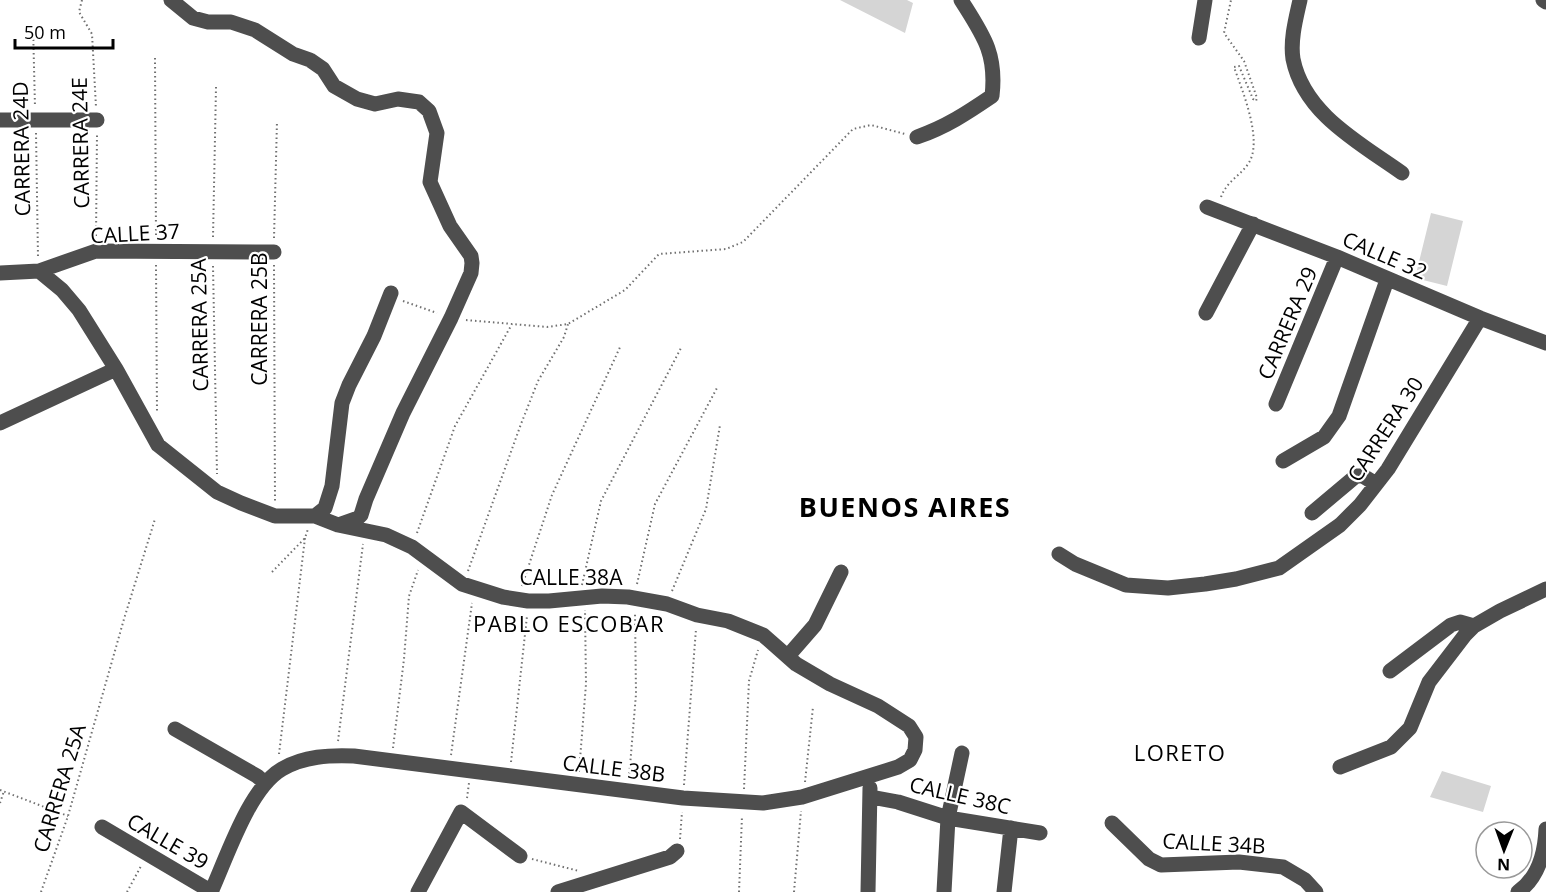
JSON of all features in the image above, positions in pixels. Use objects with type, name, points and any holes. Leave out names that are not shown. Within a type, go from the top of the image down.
[{"type":"street","points":[[171,0],[193,18],[208,22],[231,22],[255,30],[293,54],[310,60],[323,69],[334,86],[357,99],[375,104],[398,99],[419,102],[429,111],[437,133],[430,182],[450,226],[471,256],[471,273],[403,413],[361,515],[338,525]]},
{"type":"street","points":[[917,137],[962,118],[992,96],[994,77],[992,57],[979,29],[961,0]]},
{"type":"street","points":[[1199,38],[1205,0]]},
{"type":"street","points":[[1300,0],[1293,37],[1293,59],[1308,96],[1338,127],[1402,173]]},
{"type":"street","points":[[0,120],[97,120]]},
{"type":"street","name":"CALLE 32","points":[[1212,209],[1337,257],[1387,280],[1546,343]]},
{"type":"street","points":[[1206,314],[1253,224]]},
{"type":"street","name":"CALLE 37","points":[[0,273],[39,272],[96,251],[274,252]]},
{"type":"street","name":"CARRERA 29","points":[[1276,404],[1337,257]]},
{"type":"street","name":"CALLE 38A","points":[[39,272],[62,290],[79,310],[116,369],[158,444],[217,492],[275,516],[315,516],[338,525],[386,535],[417,552],[468,586],[523,600],[582,599],[602,596],[634,598],[667,604],[697,615],[728,621],[763,635],[796,664],[830,684],[878,706],[909,726],[916,736],[915,750]]},
{"type":"street","points":[[1283,461],[1324,437],[1339,416],[1387,280]]},
{"type":"street","points":[[315,516],[325,508],[332,486],[342,403],[374,336],[390,293]]},
{"type":"street","name":"CARRERA 30","points":[[1059,554],[1075,564],[1126,585],[1168,588],[1236,579],[1279,568],[1340,525],[1360,505],[1388,470],[1480,318]]},
{"type":"street","points":[[0,423],[116,369]]},
{"type":"street","points":[[1312,513],[1356,476],[1363,476],[1376,484]]},
{"type":"street","points":[[788,656],[815,625],[841,572]]},
{"type":"street","points":[[1340,767],[1391,747],[1410,728],[1430,682],[1474,626],[1546,589]]},
{"type":"street","points":[[1390,671],[1450,625],[1460,622],[1474,626]]},
{"type":"street","points":[[175,729],[257,776],[265,783]]},
{"type":"street","name":"CALLE 38B","points":[[211,892],[246,812],[265,783],[281,769],[298,762],[336,755],[392,760],[683,798],[763,803],[785,801],[898,767],[910,760],[915,750]]},
{"type":"street","points":[[944,892],[948,818],[962,753]]},
{"type":"street","points":[[868,892],[871,797],[869,776]]},
{"type":"street","name":"CALLE 38C","points":[[871,797],[898,802],[948,818],[1040,832]]},
{"type":"street","points":[[418,892],[461,812],[520,856]]},
{"type":"street","name":"CALLE 34B","points":[[1112,823],[1149,859],[1161,865],[1239,862],[1283,867],[1305,879],[1316,892]]},
{"type":"street","name":"CALLE 39","points":[[102,827],[211,892]]},
{"type":"street","points":[[1004,892],[1011,828]]},
{"type":"street","points":[[1518,892],[1528,885],[1539,865],[1546,829]]},
{"type":"street","points":[[558,892],[670,857],[677,851]]},
{"type":"path","name":"CARRERA 24E","points":[[82,0],[79,12],[92,34],[97,120],[96,251]]},
{"type":"path","points":[[1212,209],[1231,180],[1249,163],[1252,153],[1252,121],[1234,67],[1239,66],[1253,99],[1256,101],[1257,98],[1244,61],[1224,33],[1231,0]]},
{"type":"path","name":"CARRERA 24D","points":[[33,26],[39,272]]},
{"type":"path","name":"CARRERA 25A","points":[[216,87],[213,252],[217,492]]},
{"type":"path","name":"CARRERA 25B","points":[[275,516],[276,121]]},
{"type":"path","points":[[390,293],[406,303],[451,318],[547,327],[568,324],[625,290],[659,254],[726,249],[743,242],[853,129],[871,125],[917,137]]},
{"type":"path","points":[[392,760],[409,596],[417,552],[455,426],[512,324]]},
{"type":"path","points":[[449,768],[468,586],[521,424],[538,381],[564,337],[568,324]]},
{"type":"path","points":[[509,775],[523,600],[552,495],[621,345]]},
{"type":"path","points":[[578,784],[586,684],[582,599],[601,501],[682,346]]},
{"type":"path","points":[[628,790],[636,694],[634,598],[655,504],[718,386]]},
{"type":"path","points":[[667,604],[706,509],[720,424]]},
{"type":"path","points":[[281,769],[278,752],[305,538],[315,516]]},
{"type":"path","name":"CARRERA 25A","points":[[40,892],[68,816],[155,519]]},
{"type":"path","points":[[336,755],[364,529]]},
{"type":"path","points":[[272,572],[305,538]]},
{"type":"path","points":[[677,851],[680,842],[697,615]]},
{"type":"path","points":[[739,892],[749,681],[763,635]]},
{"type":"path","points":[[461,812],[468,794],[470,770]]},
{"type":"path","points":[[0,790],[68,816]]},
{"type":"path","points":[[0,802],[4,791]]},
{"type":"path","points":[[127,892],[148,854]]},
{"type":"path","points":[[520,856],[605,877]]},
{"type":"shaded area","points":[[840,0],[907,0],[913,3],[905,33]]},
{"type":"shaded area","points":[[1431,213],[1463,221],[1447,286],[1415,278]]},
{"type":"shaded area","points":[[1442,771],[1491,786],[1483,812],[1430,797]]},
{"type":"district","name":"BUENOS AIRES","points":[[905,506]]},
{"type":"district","name":"PABLO ESCOBAR","points":[[569,623]]},
{"type":"district","name":"LORETO","points":[[1180,752]]}]
